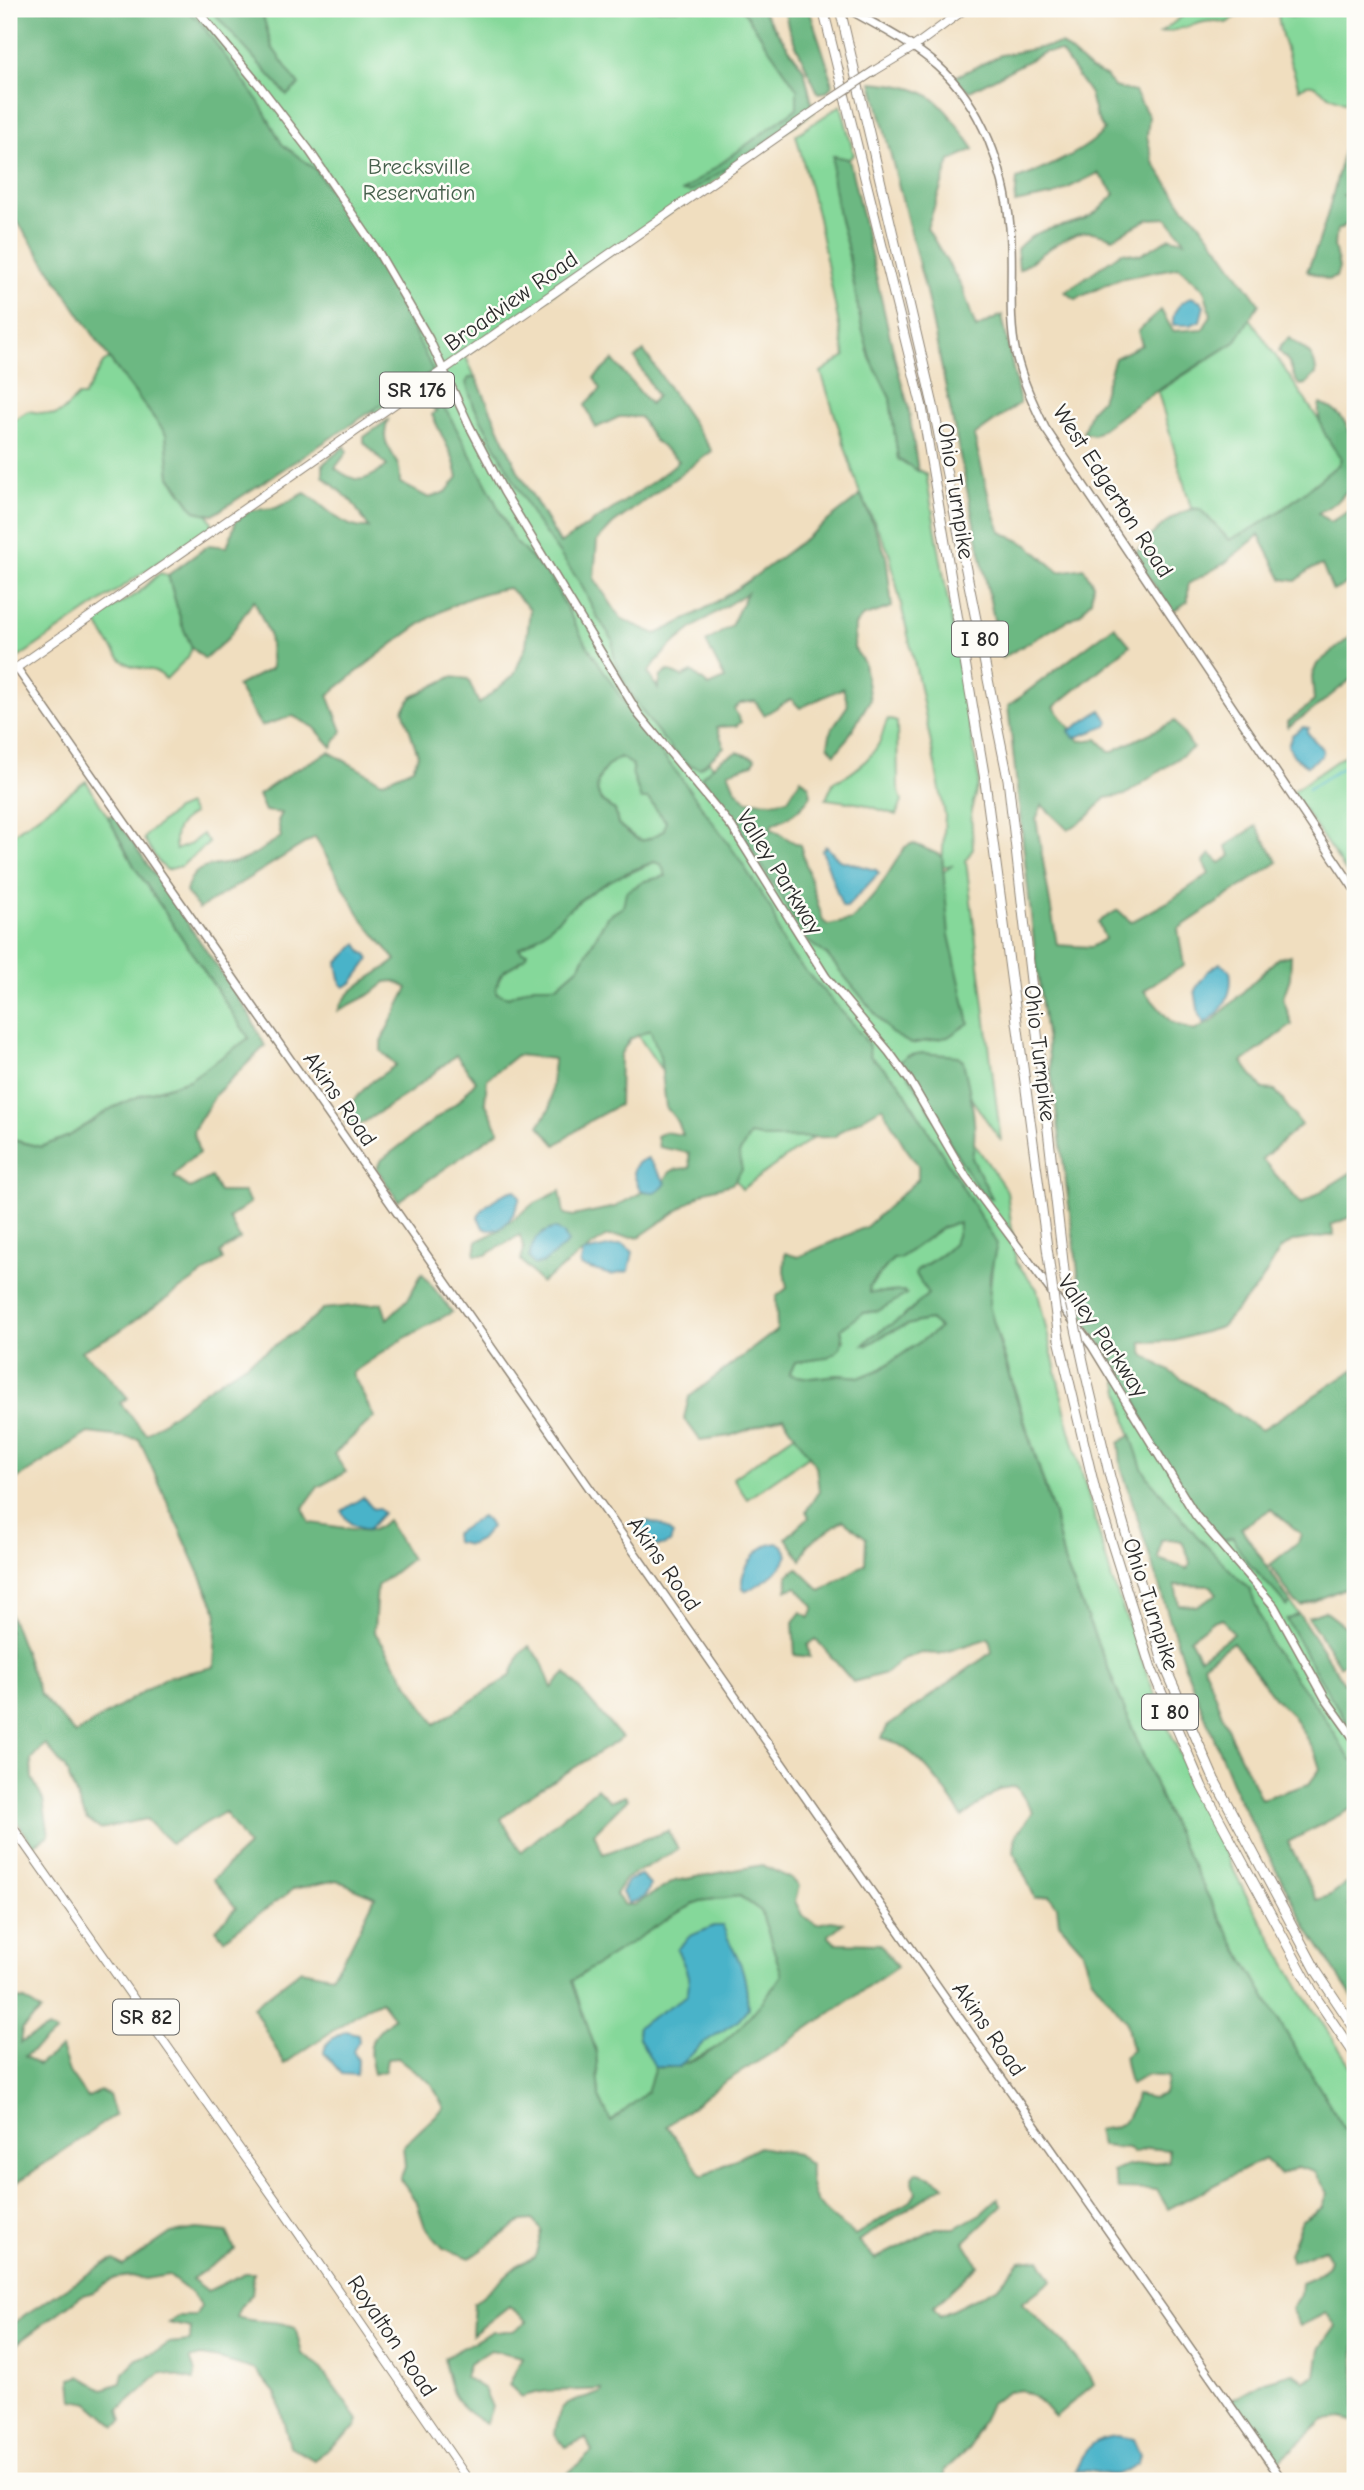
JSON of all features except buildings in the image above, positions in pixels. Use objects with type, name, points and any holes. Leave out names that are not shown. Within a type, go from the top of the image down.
[{"type":"highway","name":"Ohio Turnpike","points":[[823,9],[922,407],[984,774],[1059,1339],[1095,1490],[1151,1668],[1202,1787],[1315,1996],[1355,2055]]},
{"type":"highway","name":"Ohio Turnpike","points":[[840,9],[933,405],[1008,779],[1065,1279],[1110,1477],[1163,1662],[1214,1779],[1317,1972],[1355,2029]]},
{"type":"main road","name":"Broadview Road","points":[[13,670],[823,105],[912,48],[965,9]]},
{"type":"main road","name":"Royalton Road","points":[[9,1822],[284,2212],[468,2481]]},
{"type":"street","name":"Valley Parkway","points":[[196,9],[309,150],[377,250],[429,339],[503,492],[562,584],[634,707],[732,827],[826,977],[910,1081],[966,1177],[1092,1346],[1196,1516],[1274,1606],[1325,1698],[1355,1740]]},
{"type":"street","name":"West Edgerton Road","points":[[848,9],[938,66],[978,117],[1000,167],[1010,227],[1016,354],[1045,428],[1355,890]]},
{"type":"street","name":"Akins Road","points":[[13,670],[1283,2481]]},
{"type":"green space","name":"Brecksville Reservation","points":[[9,9],[761,9],[804,70],[814,112],[465,355],[518,471],[572,563],[837,946],[953,865],[942,867],[945,815],[889,552],[859,491],[821,372],[845,356],[818,218],[796,135],[841,105],[854,155],[849,159],[833,156],[839,216],[861,324],[870,358],[890,398],[898,459],[926,474],[979,780],[971,811],[973,848],[966,861],[1001,1141],[968,1094],[949,1107],[1007,1191],[1016,1262],[1037,1289],[1068,1423],[1112,1580],[1161,1711],[1208,1818],[1245,1893],[1304,1995],[1355,2073],[1355,2146],[1215,1910],[1168,1816],[1064,1561],[1054,1515],[995,1326],[747,1499],[733,1478],[989,1299],[993,1259],[877,1092],[742,1189],[612,997],[746,904],[457,460],[435,411],[418,387],[377,416],[102,22]]},
{"type":"green space","points":[[9,9],[186,9],[199,21],[259,102],[282,144],[316,170],[371,254],[404,311],[433,371],[213,515],[195,511],[170,476],[166,434],[111,361],[9,209]]},
{"type":"green space","points":[[210,9],[261,9],[272,47],[299,85],[287,95]]},
{"type":"green space","points":[[742,9],[761,9],[804,70],[813,108],[690,192],[683,191],[797,108],[797,89]]},
{"type":"green space","points":[[784,9],[809,9],[829,70],[832,86],[826,92],[818,93],[789,30]]},
{"type":"green space","points":[[1192,9],[1263,9],[1238,16],[1226,23],[1212,21],[1160,33]]},
{"type":"green space","points":[[1301,9],[1351,9],[1348,50],[1351,69],[1347,103],[1312,85],[1299,89],[1283,39],[1278,11],[1291,17],[1300,15]]},
{"type":"green space","points":[[1061,44],[1091,70],[1106,76],[1114,87],[1135,92],[1149,117],[1147,136],[1153,162],[1184,208],[1193,215],[1223,253],[1259,304],[1235,342],[1141,401],[1094,435],[1083,433],[1091,410],[1101,400],[1115,358],[1142,345],[1138,331],[1161,310],[1173,331],[1203,329],[1211,315],[1204,289],[1179,267],[1118,279],[1076,299],[1065,292],[1122,252],[1140,255],[1170,238],[1185,241],[1167,218],[1148,219],[1113,238],[1092,232],[1074,235],[1019,270],[1017,249],[1025,241],[1041,232],[1089,217],[1115,194],[1098,173],[1054,195],[1015,203],[1017,179],[1076,152],[1104,130],[1095,114],[1090,94],[1061,52],[1045,52],[970,91],[953,78],[1001,55]]},
{"type":"green space","points":[[872,82],[910,88],[934,99],[952,118],[974,149],[950,161],[927,228],[962,287],[976,328],[1002,315],[1020,403],[974,436],[989,498],[1001,532],[1028,545],[1059,572],[1084,568],[1093,584],[1091,600],[1081,613],[1002,658],[926,292]]},
{"type":"green space","points":[[1353,131],[1355,157],[1350,162],[1351,170],[1355,171],[1355,190],[1349,189],[1343,196],[1355,200],[1354,215],[1351,222],[1337,230],[1334,246],[1339,268],[1336,277],[1328,280],[1307,271],[1325,222],[1346,139]]},
{"type":"green space","points":[[833,156],[849,159],[908,405],[918,471],[898,459],[890,398],[870,358],[839,216],[832,176]]},
{"type":"green space","points":[[1250,318],[1342,458],[1339,464],[1287,506],[1259,525],[1229,540],[1200,509],[1191,508],[1158,392],[1235,342]]},
{"type":"green space","points":[[1289,338],[1308,352],[1314,361],[1316,374],[1306,384],[1300,385],[1297,382],[1288,361],[1279,351]]},
{"type":"green space","points":[[644,351],[712,451],[613,524],[597,541],[594,578],[621,619],[656,634],[684,621],[737,589],[861,495],[886,555],[892,607],[862,617],[855,625],[854,648],[864,663],[870,700],[835,754],[828,745],[831,730],[848,705],[843,688],[800,708],[791,699],[764,715],[755,701],[741,703],[734,709],[741,722],[736,726],[717,727],[724,747],[700,768],[690,765],[675,752],[650,723],[627,687],[614,654],[613,640],[596,615],[581,584],[534,518],[474,406],[466,383],[469,378],[476,377],[518,471],[560,544],[636,494],[679,461],[654,440],[640,417],[619,417],[596,428],[585,405],[601,389],[594,378],[613,360],[650,404],[657,396],[635,358]],"holes":[[[747,593],[731,626],[706,642],[725,679],[709,686],[692,672],[682,677],[668,671],[661,676],[658,689],[648,673],[657,660],[693,628]]]},
{"type":"green space","points":[[109,359],[166,434],[170,477],[195,511],[208,514],[213,525],[18,658],[9,648],[9,423],[28,411],[55,415],[63,411],[78,396],[84,396],[103,363]]},
{"type":"green space","points":[[1320,403],[1343,420],[1355,451],[1355,482],[1337,502],[1318,513],[1330,522],[1355,508],[1355,580],[1333,591],[1322,565],[1309,570],[1296,581],[1282,579],[1259,535],[1225,563],[1188,584],[1188,601],[1172,612],[1134,555],[1155,532],[1182,513],[1200,509],[1229,540],[1273,516],[1313,486],[1339,464],[1341,458],[1321,425]]},
{"type":"green space","points":[[441,405],[448,413],[513,539],[551,579],[583,639],[641,728],[738,857],[772,911],[780,936],[791,955],[853,1024],[868,1044],[870,1056],[898,1081],[997,1244],[990,1275],[989,1305],[1054,1515],[1064,1561],[1168,1816],[1215,1910],[1355,2146],[1355,2422],[1343,2418],[1324,2420],[1276,2464],[1232,2399],[1265,2381],[1293,2373],[1305,2381],[1316,2375],[1320,2349],[1336,2326],[1326,2313],[1300,2326],[1291,2309],[1300,2294],[1301,2283],[1323,2271],[1330,2259],[1324,2249],[1292,2262],[1289,2254],[1302,2220],[1323,2207],[1328,2193],[1315,2172],[1298,2167],[1280,2175],[1264,2159],[1168,2209],[1157,2190],[1118,2189],[1113,2172],[1127,2166],[1169,2161],[1168,2150],[1148,2148],[1133,2153],[1128,2148],[1101,2146],[1097,2130],[1114,2127],[1123,2122],[1136,2095],[1153,2098],[1164,2094],[1168,2077],[1146,2075],[1130,2085],[1124,2057],[1132,2050],[1126,2021],[1091,1977],[1082,1949],[1059,1923],[1057,1906],[1049,1896],[1035,1898],[1014,1852],[1016,1835],[1033,1812],[1016,1786],[1000,1789],[962,1817],[918,1759],[894,1742],[882,1738],[887,1727],[992,1652],[989,1638],[939,1654],[922,1653],[903,1659],[886,1673],[853,1682],[816,1639],[808,1645],[810,1657],[795,1655],[793,1622],[801,1612],[810,1617],[814,1607],[797,1587],[787,1590],[788,1575],[797,1568],[821,1591],[865,1564],[866,1538],[843,1520],[808,1544],[801,1560],[786,1538],[809,1517],[806,1511],[819,1491],[816,1466],[783,1417],[730,1436],[700,1440],[684,1418],[689,1397],[777,1330],[776,1297],[787,1288],[785,1253],[798,1257],[866,1227],[918,1179],[918,1165],[882,1107],[834,1137],[765,1138],[750,1135],[739,1154],[742,1170],[732,1184],[706,1191],[639,1237],[607,1236],[541,1283],[521,1260],[524,1249],[520,1235],[486,1255],[475,1255],[477,1241],[498,1231],[533,1204],[560,1191],[564,1214],[573,1216],[615,1207],[644,1191],[661,1188],[668,1174],[674,1170],[690,1168],[689,1153],[659,1147],[657,1136],[665,1132],[683,1135],[678,1122],[666,1107],[660,1056],[650,1030],[630,1039],[620,1055],[619,1105],[591,1120],[556,1145],[539,1126],[550,1108],[554,1059],[517,1055],[487,1079],[485,1102],[499,1131],[398,1201],[377,1169],[380,1161],[460,1100],[476,1081],[456,1055],[409,1093],[358,1126],[345,1123],[344,1110],[370,1083],[396,1065],[381,1051],[381,1041],[408,988],[395,981],[386,982],[371,994],[338,1011],[349,994],[396,960],[362,919],[315,837],[199,909],[186,892],[189,881],[201,869],[243,860],[281,837],[278,821],[282,813],[265,811],[258,795],[293,771],[329,752],[382,782],[413,768],[418,755],[403,710],[412,697],[451,677],[468,679],[479,704],[514,675],[526,646],[530,609],[509,588],[459,602],[413,629],[328,695],[342,731],[332,747],[314,727],[293,716],[261,726],[237,686],[272,668],[269,634],[254,600],[228,638],[205,659],[192,648],[182,625],[168,575],[209,545],[227,547],[236,521],[251,510],[276,508],[305,493],[342,521],[359,528],[369,528],[352,502],[323,476],[323,464],[345,446],[347,452],[335,468],[349,477],[367,478],[387,466],[364,442],[364,437],[388,420],[385,435],[398,465],[400,483],[429,498],[446,492],[458,477],[453,458],[432,415]],"holes":[[[620,757],[633,765],[632,772],[641,799],[648,799],[666,821],[664,830],[650,839],[640,840],[618,824],[615,810],[600,798],[600,776]],[[654,862],[661,864],[666,876],[645,881],[626,892],[623,907],[607,917],[579,967],[557,986],[534,986],[508,997],[496,993],[502,973],[525,958],[527,952],[522,952],[519,948],[542,934],[576,903],[614,879]],[[959,1223],[951,1246],[917,1270],[916,1274],[928,1294],[903,1317],[863,1345],[918,1322],[930,1320],[940,1328],[881,1369],[861,1377],[838,1375],[811,1378],[789,1375],[795,1362],[822,1359],[836,1353],[842,1339],[841,1329],[863,1313],[878,1311],[907,1294],[904,1291],[870,1293],[869,1286],[893,1259],[900,1258],[942,1228]]]},
{"type":"green space","points":[[160,573],[168,575],[182,625],[192,648],[188,657],[166,679],[155,671],[134,667],[122,660],[110,646],[94,618],[137,594]]},
{"type":"green space","points":[[1114,626],[1130,645],[1054,707],[1080,741],[1097,739],[1109,751],[1175,721],[1193,748],[1125,795],[1105,798],[1089,816],[1068,830],[1042,805],[1036,819],[1057,945],[1091,947],[1105,939],[1098,922],[1118,910],[1131,922],[1168,902],[1209,874],[1203,862],[1210,854],[1220,863],[1231,856],[1226,846],[1256,826],[1278,862],[1178,929],[1184,966],[1144,991],[1171,1022],[1194,1031],[1213,1021],[1278,958],[1291,955],[1290,978],[1283,998],[1292,1025],[1242,1062],[1263,1089],[1275,1090],[1301,1125],[1262,1159],[1301,1204],[1355,1170],[1355,1215],[1331,1225],[1334,1235],[1295,1241],[1281,1248],[1260,1284],[1221,1327],[1174,1341],[1141,1342],[1144,1355],[1261,1430],[1355,1369],[1355,1590],[1350,1586],[1302,1606],[1295,1602],[1270,1565],[1298,1542],[1301,1534],[1271,1509],[1241,1528],[1291,1603],[1287,1607],[1250,1565],[1233,1537],[1222,1540],[1188,1498],[1159,1451],[1126,1383],[1085,1323],[1036,961],[1008,706]]},
{"type":"green space","points":[[1355,633],[1355,676],[1288,727],[1288,722],[1314,701],[1312,676],[1317,664]]},
{"type":"green space","points":[[888,719],[897,722],[898,787],[902,802],[896,815],[863,804],[826,799],[834,781],[865,762],[880,742]]},
{"type":"green space","points":[[1355,748],[1355,885],[1292,792]]},
{"type":"green space","points":[[737,752],[755,758],[753,764],[728,772],[735,789],[747,801],[773,802],[788,799],[801,778],[809,786],[811,795],[803,805],[772,824],[771,829],[800,845],[823,921],[828,925],[852,920],[876,893],[905,847],[913,843],[942,856],[949,935],[969,1023],[948,1037],[911,1044],[891,1033],[827,955],[809,942],[732,817],[701,777],[721,759]]},
{"type":"green space","points":[[620,757],[633,765],[632,772],[641,799],[648,799],[666,822],[664,830],[650,839],[640,840],[618,824],[615,810],[600,798],[600,776]]},
{"type":"green space","points":[[86,781],[134,866],[249,1038],[192,1079],[142,1095],[113,1108],[69,1136],[41,1147],[9,1139],[9,837]]},
{"type":"green space","points":[[188,805],[193,814],[177,829],[176,850],[191,844],[202,834],[209,843],[181,866],[167,870],[159,863],[144,839],[176,810]]},
{"type":"green space","points":[[113,814],[248,1012],[265,1046],[216,1094],[193,1131],[199,1153],[184,1164],[174,1177],[190,1188],[211,1177],[219,1192],[244,1192],[250,1203],[229,1218],[240,1239],[220,1253],[223,1260],[115,1334],[81,1351],[104,1370],[128,1398],[120,1403],[146,1434],[210,1387],[303,1327],[323,1309],[382,1303],[387,1319],[408,1299],[422,1273],[452,1312],[398,1342],[352,1373],[374,1417],[334,1454],[346,1472],[318,1487],[303,1508],[310,1523],[344,1528],[373,1530],[387,1520],[411,1559],[377,1586],[374,1631],[435,1724],[510,1676],[520,1654],[529,1646],[541,1660],[552,1688],[566,1673],[622,1738],[529,1796],[501,1819],[521,1852],[597,1788],[610,1801],[625,1796],[628,1799],[594,1833],[603,1854],[668,1831],[678,1849],[625,1879],[615,1894],[625,1905],[634,1905],[675,1881],[762,1865],[792,1879],[799,1886],[795,1901],[802,1915],[817,1924],[831,1921],[843,1923],[828,1936],[835,1943],[880,1944],[897,1967],[775,2051],[720,2085],[667,2126],[703,2176],[759,2147],[797,2154],[810,2165],[812,2189],[821,2207],[855,2235],[911,2201],[916,2193],[912,2178],[916,2172],[944,2185],[859,2241],[875,2259],[936,2228],[955,2228],[982,2213],[998,2198],[1002,2206],[964,2242],[978,2265],[933,2307],[940,2316],[997,2288],[1020,2261],[1040,2259],[1052,2280],[1022,2303],[1058,2337],[1094,2384],[1055,2417],[1034,2396],[1021,2390],[1008,2392],[990,2404],[969,2448],[945,2470],[945,2481],[559,2481],[592,2452],[586,2438],[565,2447],[555,2435],[560,2412],[568,2403],[602,2392],[602,2389],[551,2391],[522,2397],[509,2385],[522,2357],[491,2350],[469,2364],[465,2377],[484,2389],[492,2407],[486,2423],[460,2405],[451,2389],[444,2358],[493,2331],[513,2331],[527,2321],[509,2306],[472,2335],[474,2303],[519,2264],[535,2257],[542,2230],[532,2220],[522,2221],[470,2258],[443,2248],[425,2227],[417,2203],[400,2179],[405,2167],[403,2146],[444,2108],[432,2084],[398,2058],[387,2059],[385,2071],[374,2074],[370,2055],[372,2042],[394,2018],[381,2001],[366,2008],[284,2064],[253,2007],[301,1970],[331,1976],[349,1950],[375,1897],[337,1880],[294,1889],[224,1939],[216,1929],[236,1908],[213,1879],[248,1846],[225,1812],[171,1843],[146,1819],[100,1829],[86,1819],[65,1768],[45,1744],[31,1760],[32,1778],[43,1800],[49,1835],[33,1845],[9,1810],[9,1612],[40,1694],[75,1734],[167,1677],[214,1667],[217,1612],[139,1439],[88,1433],[9,1484],[9,1139],[41,1147],[69,1136],[112,1108],[189,1080],[249,1038],[134,866],[108,817]],"holes":[[[740,1896],[761,1911],[782,1975],[744,2023],[711,2051],[674,2067],[655,2067],[647,2092],[611,2122],[599,2097],[596,2051],[572,1981],[675,1914],[700,1901]]]},
{"type":"green space","points":[[654,862],[661,863],[667,876],[645,881],[623,907],[607,917],[579,967],[557,986],[534,986],[508,997],[496,993],[502,973],[519,963],[522,952],[519,948],[598,887],[618,875],[628,874]]},
{"type":"green space","points":[[922,1053],[958,1056],[963,1061],[974,1121],[972,1158],[992,1198],[982,1195],[900,1061],[907,1056]]},
{"type":"green space","points":[[959,1223],[958,1232],[951,1246],[917,1270],[916,1274],[928,1294],[903,1317],[871,1337],[868,1345],[913,1323],[930,1320],[940,1328],[881,1369],[861,1377],[838,1375],[811,1378],[789,1375],[795,1362],[826,1358],[844,1341],[841,1329],[863,1313],[878,1311],[904,1292],[870,1293],[869,1287],[893,1259],[900,1258],[942,1228]]},
{"type":"green space","points":[[1107,1335],[1249,1539],[1355,1700],[1355,1792],[1137,1466]]},
{"type":"green space","points":[[1131,1435],[1142,1468],[1150,1480],[1196,1535],[1250,1590],[1272,1647],[1355,1763],[1355,1807],[1288,1842],[1317,1900],[1329,1896],[1355,1877],[1355,1899],[1349,1906],[1355,1907],[1355,2001],[1308,1930],[1238,1797],[1185,1667],[1121,1466],[1119,1443]],"holes":[[[1161,1540],[1182,1541],[1191,1563],[1188,1569],[1158,1559]],[[1175,1585],[1211,1586],[1217,1594],[1196,1606],[1179,1605]],[[1222,1618],[1233,1634],[1200,1658],[1190,1639],[1213,1621]],[[1233,1642],[1274,1697],[1293,1716],[1315,1753],[1320,1769],[1309,1784],[1261,1799],[1230,1735],[1203,1664]]]},
{"type":"green space","points":[[1325,1611],[1346,1627],[1355,1621],[1355,1656],[1340,1666],[1308,1617]]},
{"type":"green space","points":[[1299,1614],[1355,1700],[1355,1736],[1287,1620]]},
{"type":"green space","points":[[739,1896],[761,1911],[782,1975],[763,2002],[727,2042],[679,2067],[611,2122],[599,2097],[596,2051],[572,1981],[675,1914],[700,1901]]},
{"type":"green space","points":[[9,1998],[25,2000],[41,2011],[22,2029],[20,2043],[48,2028],[56,2033],[25,2056],[38,2065],[61,2048],[69,2072],[87,2098],[100,2091],[109,2095],[115,2115],[9,2188]]},
{"type":"green space","points":[[197,2229],[227,2232],[235,2250],[192,2279],[208,2291],[245,2273],[254,2273],[252,2294],[240,2307],[236,2317],[295,2327],[302,2354],[318,2365],[358,2420],[356,2427],[314,2460],[290,2446],[276,2394],[256,2370],[219,2359],[201,2356],[190,2359],[195,2371],[194,2380],[161,2373],[119,2410],[122,2421],[116,2427],[89,2403],[73,2400],[71,2379],[81,2376],[103,2389],[121,2383],[123,2373],[137,2359],[156,2352],[169,2343],[190,2341],[191,2328],[169,2323],[178,2316],[195,2316],[201,2306],[191,2293],[168,2275],[145,2279],[131,2276],[115,2278],[81,2296],[19,2342],[9,2355],[9,2327],[26,2314],[104,2264],[114,2260],[123,2266],[171,2233]]},
{"type":"water","points":[[1191,297],[1201,301],[1204,306],[1200,321],[1190,325],[1173,325],[1177,308]]},
{"type":"water","points":[[1101,710],[1109,722],[1107,726],[1074,738],[1069,731]]},
{"type":"water","points":[[1303,727],[1309,728],[1307,732],[1323,750],[1322,756],[1307,766],[1294,756],[1288,746],[1292,735]]},
{"type":"water","points":[[826,846],[839,860],[879,873],[846,908],[842,906],[822,850]]},
{"type":"water","points":[[357,944],[369,960],[352,983],[344,987],[337,963]]},
{"type":"water","points":[[1220,963],[1230,971],[1229,994],[1217,1014],[1204,1023],[1199,1015],[1195,990],[1207,972]]},
{"type":"water","points":[[648,1158],[666,1183],[654,1192],[640,1190],[634,1175],[637,1164]]},
{"type":"water","points":[[515,1190],[520,1197],[508,1222],[497,1229],[483,1228],[478,1217],[484,1208],[499,1196]]},
{"type":"water","points":[[555,1228],[564,1234],[568,1243],[543,1263],[534,1265],[529,1258],[534,1242],[544,1232]]},
{"type":"water","points":[[623,1244],[633,1252],[629,1271],[611,1275],[580,1266],[583,1252]]},
{"type":"water","points":[[363,1497],[373,1509],[378,1508],[383,1513],[368,1530],[352,1525],[342,1511]]},
{"type":"water","points":[[481,1517],[487,1520],[491,1527],[481,1539],[469,1545],[455,1542],[454,1534]]},
{"type":"water","points":[[647,1521],[660,1524],[673,1534],[670,1543],[655,1546],[646,1541],[637,1528]]},
{"type":"water","points":[[778,1543],[788,1555],[785,1561],[770,1577],[745,1591],[742,1579],[751,1560],[766,1546]]},
{"type":"water","points":[[641,1875],[650,1885],[649,1889],[643,1897],[629,1903],[621,1892],[627,1881]]},
{"type":"water","points":[[714,1926],[723,1926],[740,1963],[748,2009],[739,2020],[702,2044],[679,2067],[655,2067],[639,2038],[637,2027],[686,1996],[688,1978],[677,1949],[690,1936]]},
{"type":"water","points":[[346,2031],[358,2034],[359,2041],[353,2051],[358,2060],[357,2075],[342,2074],[324,2053],[329,2042]]},
{"type":"water","points":[[1117,2436],[1133,2439],[1140,2455],[1138,2463],[1117,2474],[1076,2471],[1095,2442]]},
{"type":"waterway","points":[[1308,789],[1355,760]]}]
